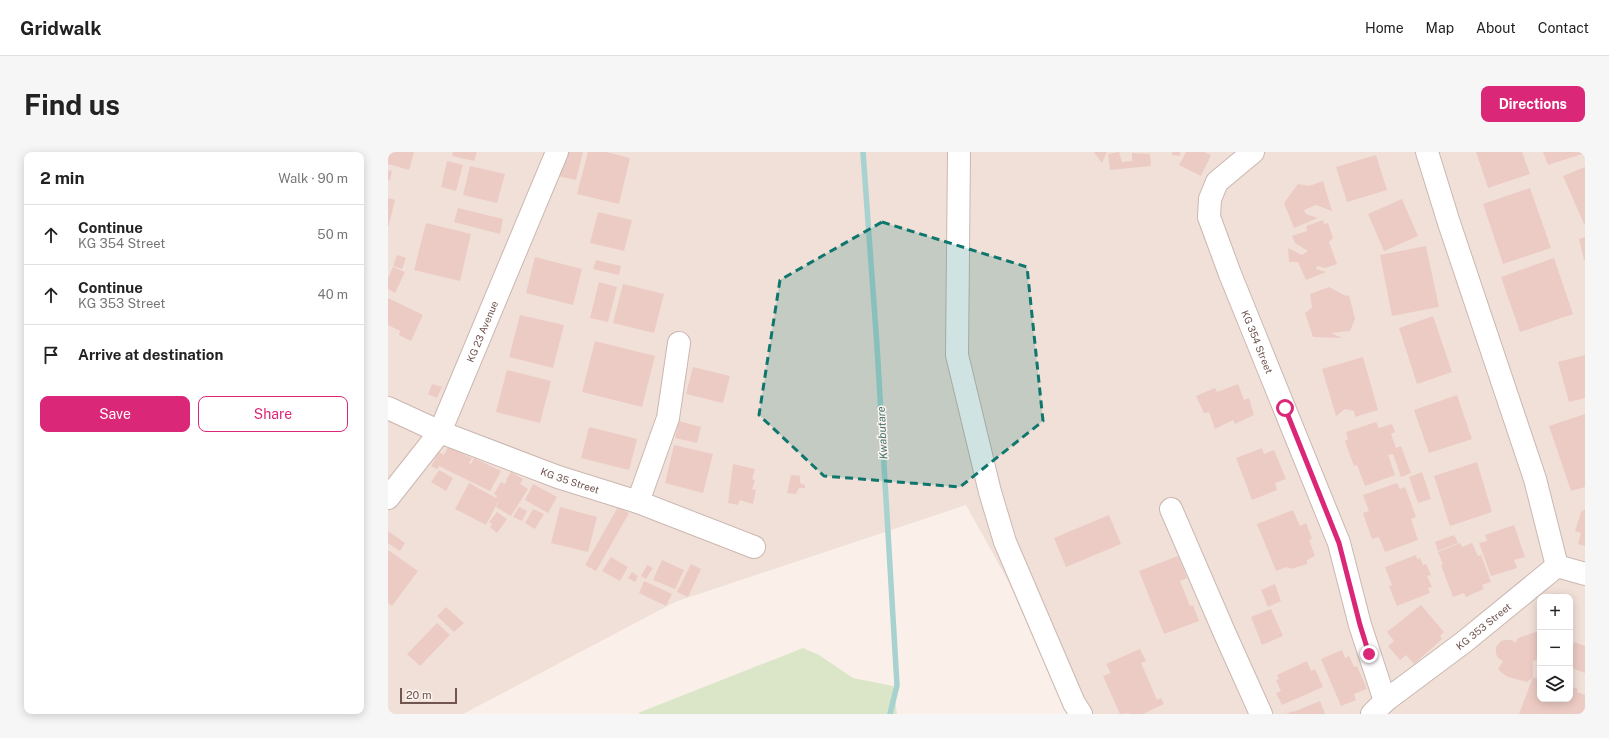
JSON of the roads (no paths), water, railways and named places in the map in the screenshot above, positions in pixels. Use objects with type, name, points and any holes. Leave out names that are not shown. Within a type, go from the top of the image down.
[{"type":"street","name":"KG 23 Avenue","points":[[388,498],[440,432],[557,152]]},
{"type":"street","points":[[959,152],[957,355],[990,492],[1005,542],[1074,703],[1081,714]]},
{"type":"street","name":"KG 354 Street","points":[[1253,152],[1217,182],[1210,199],[1209,217],[1233,281],[1339,543]]},
{"type":"street","points":[[1428,152],[1449,223],[1506,398],[1535,479],[1557,566],[1585,574]]},
{"type":"street","points":[[638,502],[668,418],[679,343]]},
{"type":"street","name":"KG 35 Street","points":[[388,408],[440,432],[558,477],[638,502],[754,547]]},
{"type":"street","points":[[1171,509],[1261,714]]},
{"type":"street","name":"KG 353 Street","points":[[1339,543],[1360,625],[1378,710],[1557,566]]},
{"type":"waterway","name":"Kwabutare","points":[[863,152],[877,346],[897,685],[890,714]]}]
